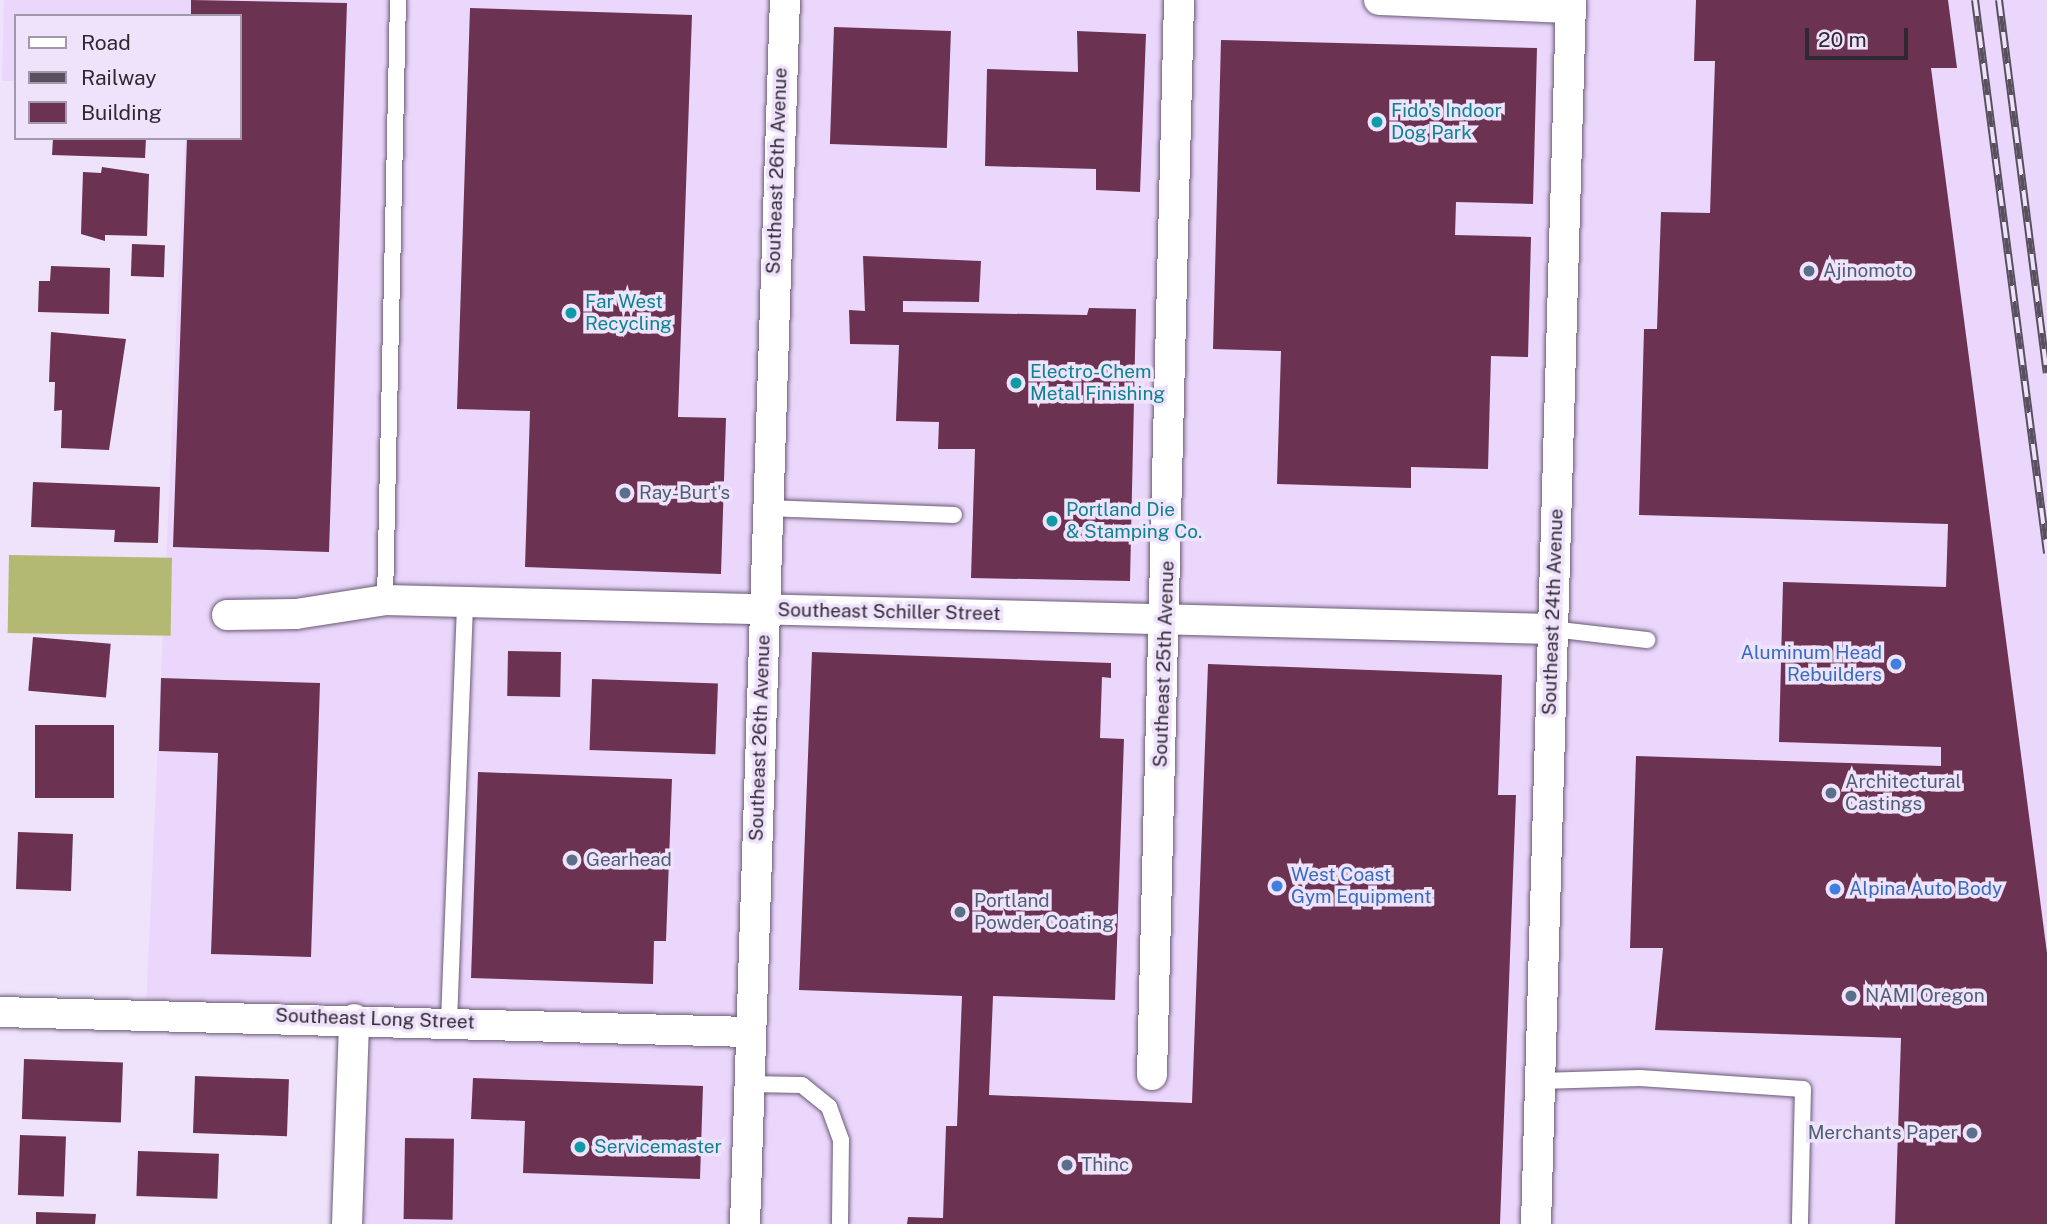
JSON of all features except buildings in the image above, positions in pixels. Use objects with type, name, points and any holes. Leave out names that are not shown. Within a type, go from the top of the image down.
[{"type":"street","name":"Southeast 26th Avenue","points":[[745,1224],[785,0]]},
{"type":"street","name":"Southeast 25th Avenue","points":[[1152,1075],[1166,619],[1179,0]]},
{"type":"street","points":[[1379,0],[1571,4]]},
{"type":"street","name":"Southeast 24th Avenue","points":[[1536,1224],[1571,4]]},
{"type":"street","name":"Southeast Schiller Street","points":[[227,615],[296,614],[385,600],[1552,629]]},
{"type":"street","name":"Southeast Long Street","points":[[0,1012],[354,1019],[750,1032]]},
{"type":"street","points":[[347,1224],[354,1019]]},
{"type":"lane","points":[[385,600],[398,0]]},
{"type":"lane","points":[[767,508],[954,515]]},
{"type":"lane","points":[[449,1022],[465,603]]},
{"type":"lane","points":[[1552,629],[1647,640]]},
{"type":"lane","points":[[1540,1081],[1640,1078],[1803,1089],[1800,1224]]},
{"type":"lane","points":[[748,1084],[802,1085],[828,1107],[841,1140],[840,1224]]},
{"type":"shaded area","points":[[4,0],[2047,0],[2047,1224],[341,1224],[351,1015],[146,1010],[185,140],[242,140],[242,14],[14,14],[14,81],[2,81]]},
{"type":"green space","points":[[9,555],[172,558],[171,636],[8,633]]},
{"type":"railway","points":[[1975,0],[2047,553]]},
{"type":"railway","points":[[1999,0],[2047,373]]},
{"type":"place","name":"Fido's Indoor Dog Park","points":[[1377,122]]},
{"type":"place","name":"Ajinomoto","points":[[1809,271]]},
{"type":"place","name":"Far West Recycling","points":[[571,313]]},
{"type":"place","name":"Electro-Chem Metal Finishing","points":[[1016,383]]},
{"type":"place","name":"Ray-Burt's","points":[[625,493]]},
{"type":"place","name":"Portland Die & Stamping Co.","points":[[1052,521]]},
{"type":"place","name":"Aluminum Head Rebuilders","points":[[1896,664]]},
{"type":"place","name":"Architectural Castings","points":[[1831,793]]},
{"type":"place","name":"Gearhead","points":[[572,860]]},
{"type":"place","name":"West Coast Gym Equipment","points":[[1277,886]]},
{"type":"place","name":"Alpina Auto Body","points":[[1835,889]]},
{"type":"place","name":"Portland Powder Coating","points":[[960,912]]},
{"type":"place","name":"NAMI Oregon","points":[[1851,996]]},
{"type":"place","name":"Merchants Paper","points":[[1972,1133]]},
{"type":"place","name":"Servicemaster","points":[[580,1147]]},
{"type":"place","name":"Thinc","points":[[1067,1165]]}]
